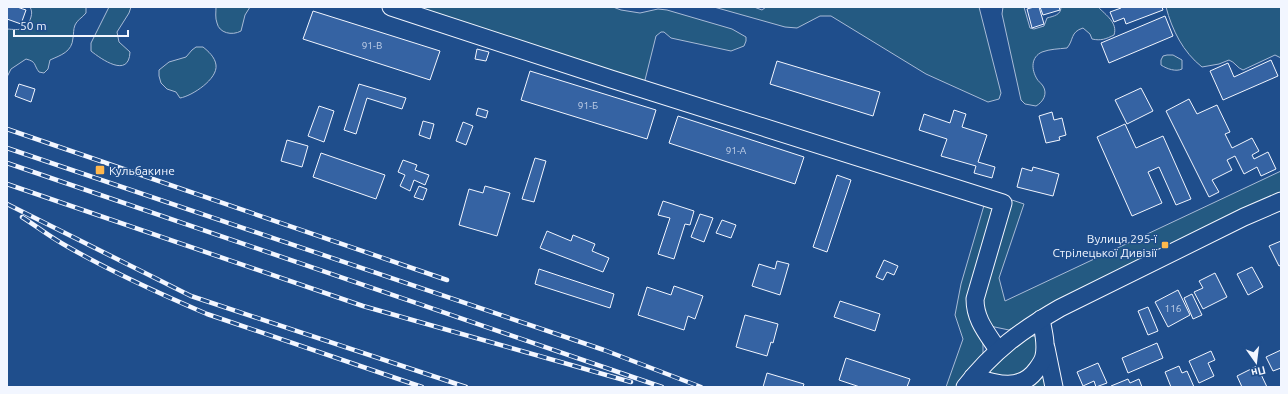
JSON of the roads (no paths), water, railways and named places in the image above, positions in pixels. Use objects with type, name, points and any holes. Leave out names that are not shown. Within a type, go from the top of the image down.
[{"type":"street","points":[[391,7],[611,79],[1003,203],[975,299],[975,308],[978,318],[998,350]]},
{"type":"street","points":[[969,382],[984,363],[998,350],[1041,319],[1060,308],[1244,217],[1281,201]]},
{"type":"street","points":[[1041,319],[1054,387]]},
{"type":"street","points":[[969,382],[1007,385],[1021,382],[1032,377],[1042,363],[1045,341]]},
{"type":"railway","points":[[7,129],[447,280]]},
{"type":"railway","points":[[7,148],[604,350],[701,387]]},
{"type":"railway","points":[[7,163],[662,387]]},
{"type":"railway","points":[[7,184],[363,306],[631,382]]},
{"type":"railway","points":[[7,204],[191,296],[466,387]]},
{"type":"railway","points":[[22,217],[80,254],[152,290],[207,314],[422,387]]},
{"type":"place","name":"Кульбакине","points":[[100,170]]},
{"type":"place","name":"Вулиця 295-ї Стрілецької Дивізії","points":[[1165,245]]}]
